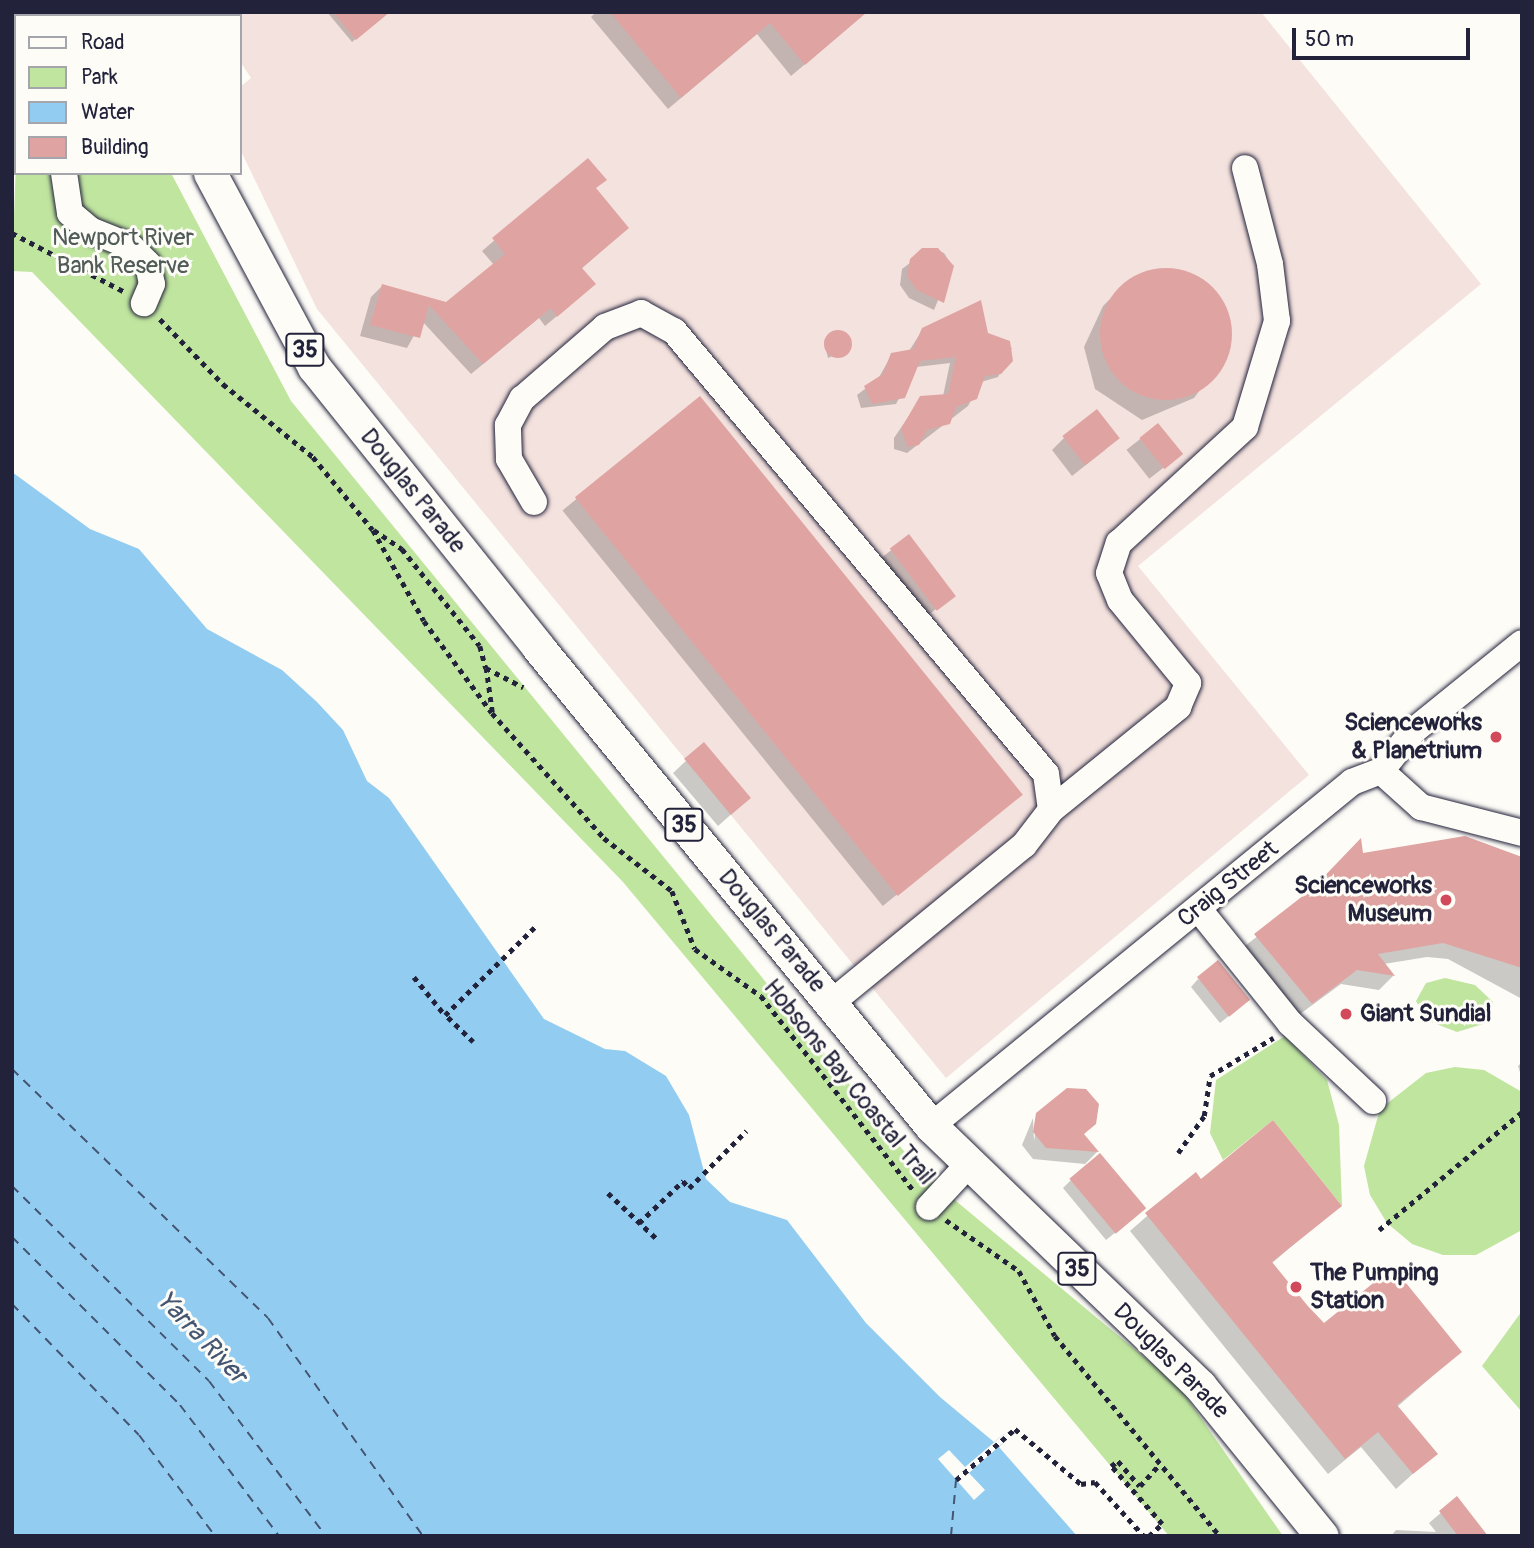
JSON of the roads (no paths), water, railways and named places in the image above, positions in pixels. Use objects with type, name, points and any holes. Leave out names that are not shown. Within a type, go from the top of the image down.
[{"type":"main road","name":"Douglas Parade","points":[[211,175],[314,367],[931,1126],[967,1166],[1200,1386],[1322,1536]]},
{"type":"street","points":[[831,1003],[1024,845],[1051,810],[1178,707],[1188,682],[1120,600],[1109,573],[1119,543],[1245,427],[1278,321],[1270,264],[1245,168]]},
{"type":"street","points":[[64,175],[70,213],[90,230],[130,246],[148,264],[152,284],[144,303]]},
{"type":"street","points":[[534,502],[509,459],[508,425],[522,399],[605,327],[641,313],[674,331],[1046,774],[1051,810]]},
{"type":"street","name":"Craig Street","points":[[931,1126],[1201,912],[1352,782],[1381,771],[1412,732],[1522,643]]},
{"type":"street","points":[[1381,771],[1421,807],[1522,833]]},
{"type":"street","points":[[1201,912],[1290,1024],[1373,1101]]},
{"type":"street","points":[[929,1207],[967,1166]]},
{"type":"water","name":"Yarra River","points":[[12,472],[90,529],[139,549],[207,629],[282,670],[317,702],[343,730],[367,781],[389,798],[544,1019],[605,1049],[625,1051],[666,1076],[689,1115],[706,1179],[730,1202],[787,1220],[866,1323],[940,1397],[994,1442],[1004,1434],[1007,1439],[999,1447],[1077,1536],[12,1536]]},
{"type":"place","name":"Scienceworks & Planetrium","points":[[1496,737]]},
{"type":"place","name":"Scienceworks Museum","points":[[1446,900]]},
{"type":"place","name":"Giant Sundial","points":[[1346,1014]]},
{"type":"place","name":"The Pumping Station","points":[[1296,1287]]},
{"type":"park label","name":"Newport River Bank Reserve","points":[[123,252]]}]
